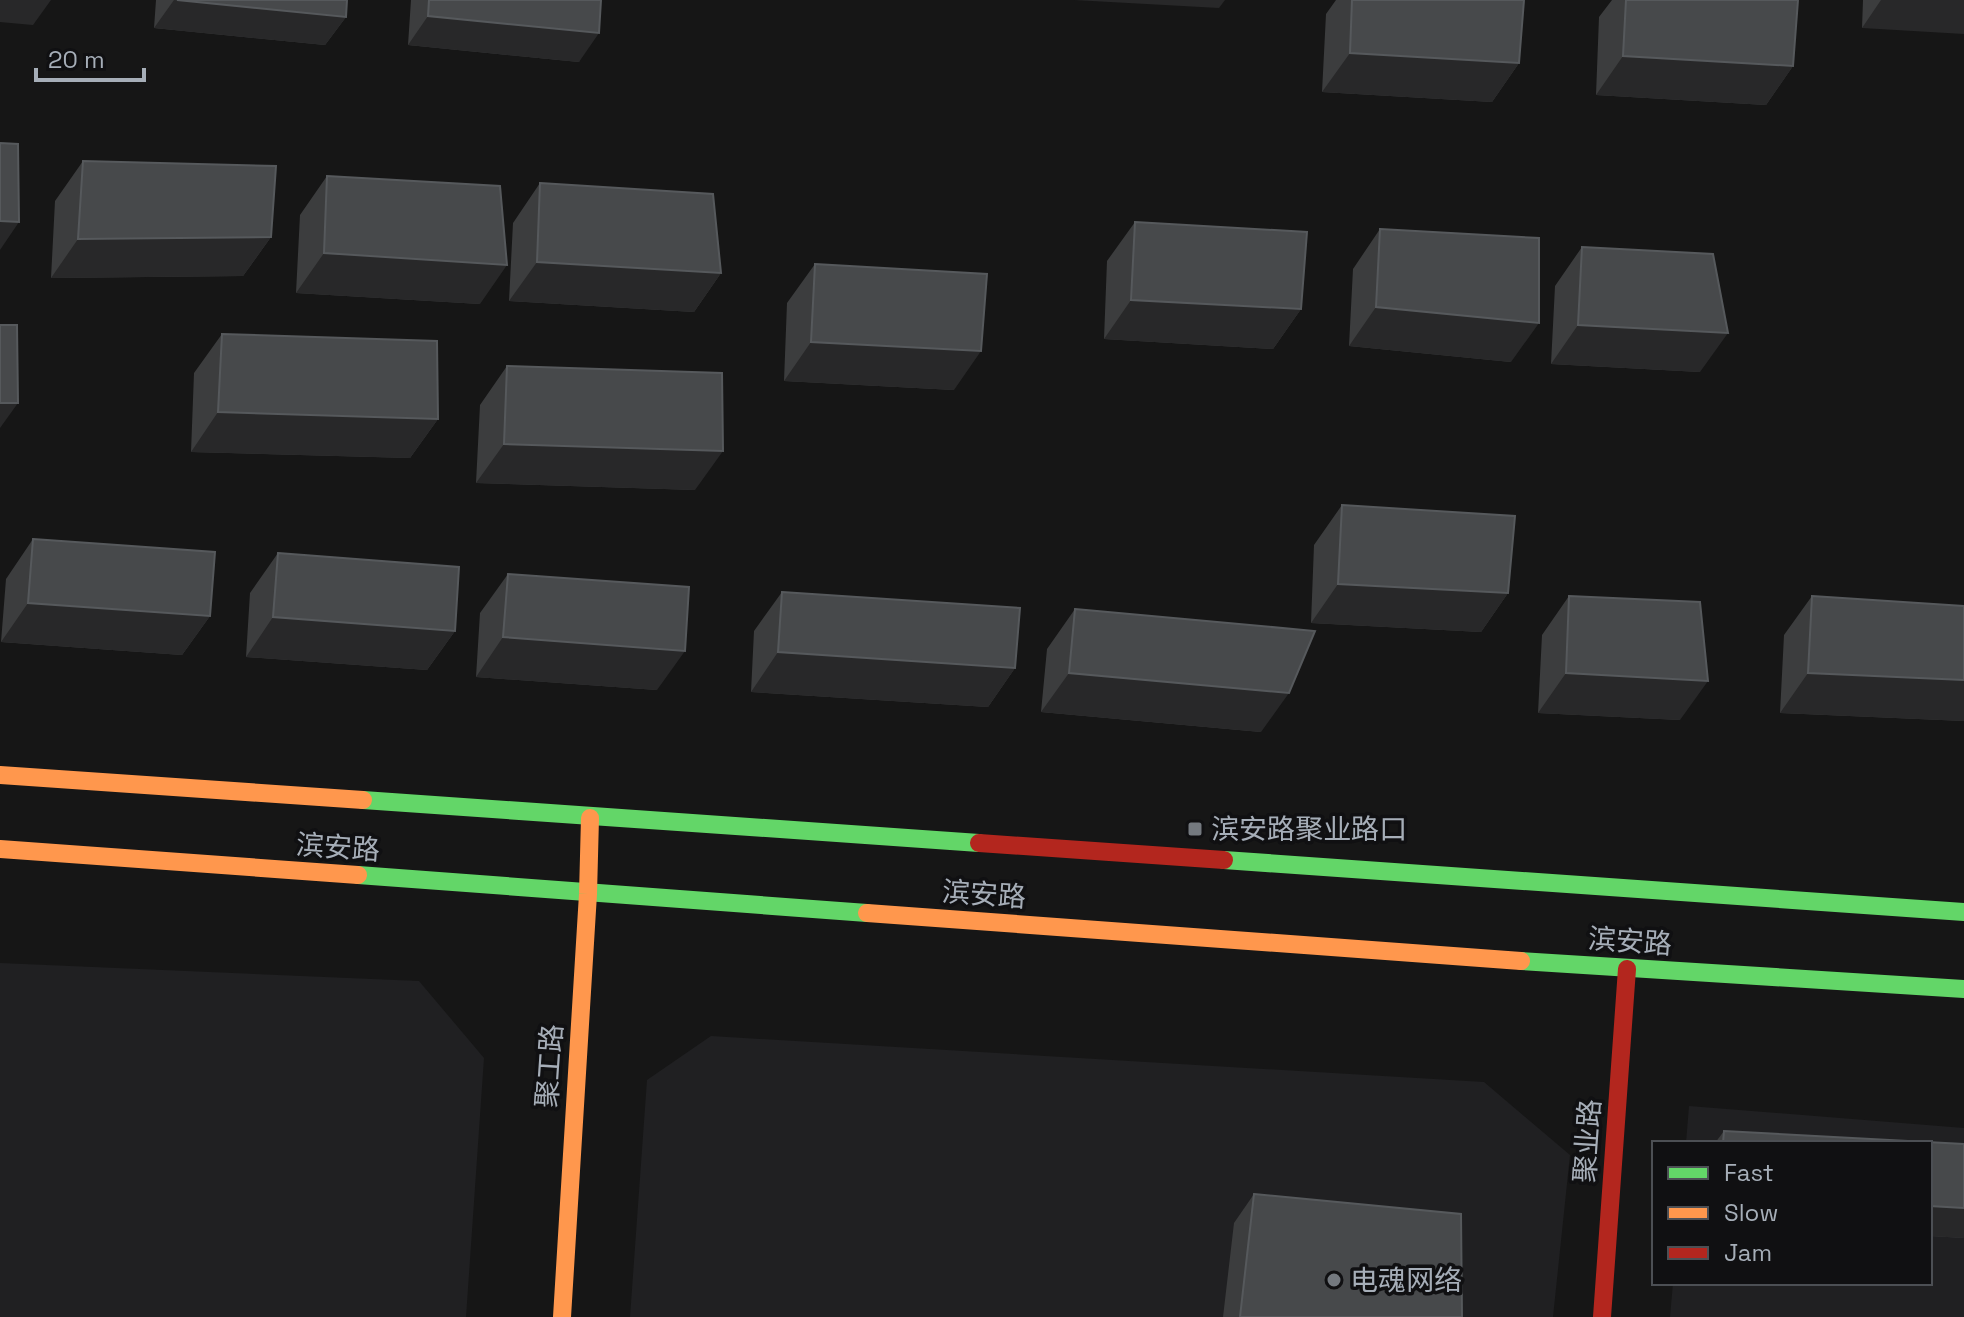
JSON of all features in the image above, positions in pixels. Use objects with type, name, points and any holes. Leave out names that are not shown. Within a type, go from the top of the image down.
[{"type":"main road","name":"滨安路","points":[[0,775],[1964,912]]},
{"type":"main road","name":"聚工路","points":[[562,1317],[590,818]]},
{"type":"main road","name":"滨安路","points":[[0,849],[1627,969],[1964,989]]},
{"type":"main road","name":"聚业路","points":[[1602,1317],[1627,969]]},
{"type":"shaded area","points":[[0,963],[419,981],[484,1058],[466,1317],[0,1317]]},
{"type":"shaded area","points":[[711,1036],[1484,1082],[1570,1155],[1553,1317],[630,1317],[647,1080]]},
{"type":"shaded area","points":[[1689,1106],[1964,1128],[1964,1317],[1670,1317],[1673,1285],[1932,1285],[1932,1141],[1686,1141]]},
{"type":"building","points":[[177,0],[347,0],[346,17]]},
{"type":"building","points":[[429,0],[601,0],[599,33],[428,16]]},
{"type":"building","points":[[1352,0],[1524,0],[1519,63],[1350,53]]},
{"type":"building","points":[[1626,0],[1798,0],[1793,66],[1623,56]]},
{"type":"building","points":[[0,143],[18,144],[19,222],[0,221]]},
{"type":"building","points":[[83,161],[276,166],[271,237],[78,239]]},
{"type":"building","points":[[327,176],[500,186],[507,265],[324,253]]},
{"type":"building","points":[[540,183],[713,194],[721,273],[537,262]]},
{"type":"building","points":[[1135,222],[1307,232],[1301,309],[1131,300]]},
{"type":"building","points":[[1380,229],[1539,238],[1539,323],[1376,307]]},
{"type":"building","points":[[1582,247],[1713,254],[1728,333],[1578,325]]},
{"type":"building","points":[[815,264],[987,274],[981,351],[811,342]]},
{"type":"building","points":[[0,325],[17,325],[18,403],[0,403]]},
{"type":"building","points":[[222,334],[437,341],[438,419],[218,412]]},
{"type":"building","points":[[507,366],[722,373],[723,451],[504,444]]},
{"type":"building","points":[[1342,505],[1515,516],[1508,593],[1338,584]]},
{"type":"building","points":[[33,539],[215,552],[210,616],[28,603]]},
{"type":"building","points":[[278,553],[459,567],[455,631],[273,617]]},
{"type":"building","points":[[508,574],[689,587],[685,651],[503,637]]},
{"type":"building","points":[[782,592],[1020,608],[1015,668],[778,652]]},
{"type":"building","points":[[1569,596],[1700,602],[1708,681],[1566,673]]},
{"type":"building","points":[[1812,596],[1964,606],[1964,680],[1808,673]]},
{"type":"building","points":[[1075,609],[1315,631],[1289,693],[1069,673]]},
{"type":"building","points":[[1724,1131],[1909,1141],[1723,1141]]},
{"type":"building","points":[[1932,1142],[1964,1144],[1964,1208],[1932,1206]]},
{"type":"building","name":"电魂网络","points":[[1254,1194],[1461,1214],[1462,1317],[1240,1317]]},
{"type":"traffic: fast","points":[[363,800],[979,843]]},
{"type":"traffic: fast","points":[[1224,860],[1964,912]]},
{"type":"traffic: fast","points":[[358,875],[867,913]]},
{"type":"traffic: fast","points":[[1521,961],[1964,989]]},
{"type":"traffic: slow","points":[[0,775],[363,800]]},
{"type":"traffic: slow","points":[[562,1317],[590,818]]},
{"type":"traffic: slow","points":[[0,849],[358,875]]},
{"type":"traffic: slow","points":[[867,913],[1521,961]]},
{"type":"traffic: jam","points":[[979,843],[1224,860]]},
{"type":"traffic: jam","points":[[1602,1317],[1627,969]]},
{"type":"place","name":"滨安路聚业路口","points":[[1195,829]]},
{"type":"place","name":"电魂网络","points":[[1334,1280]]}]
